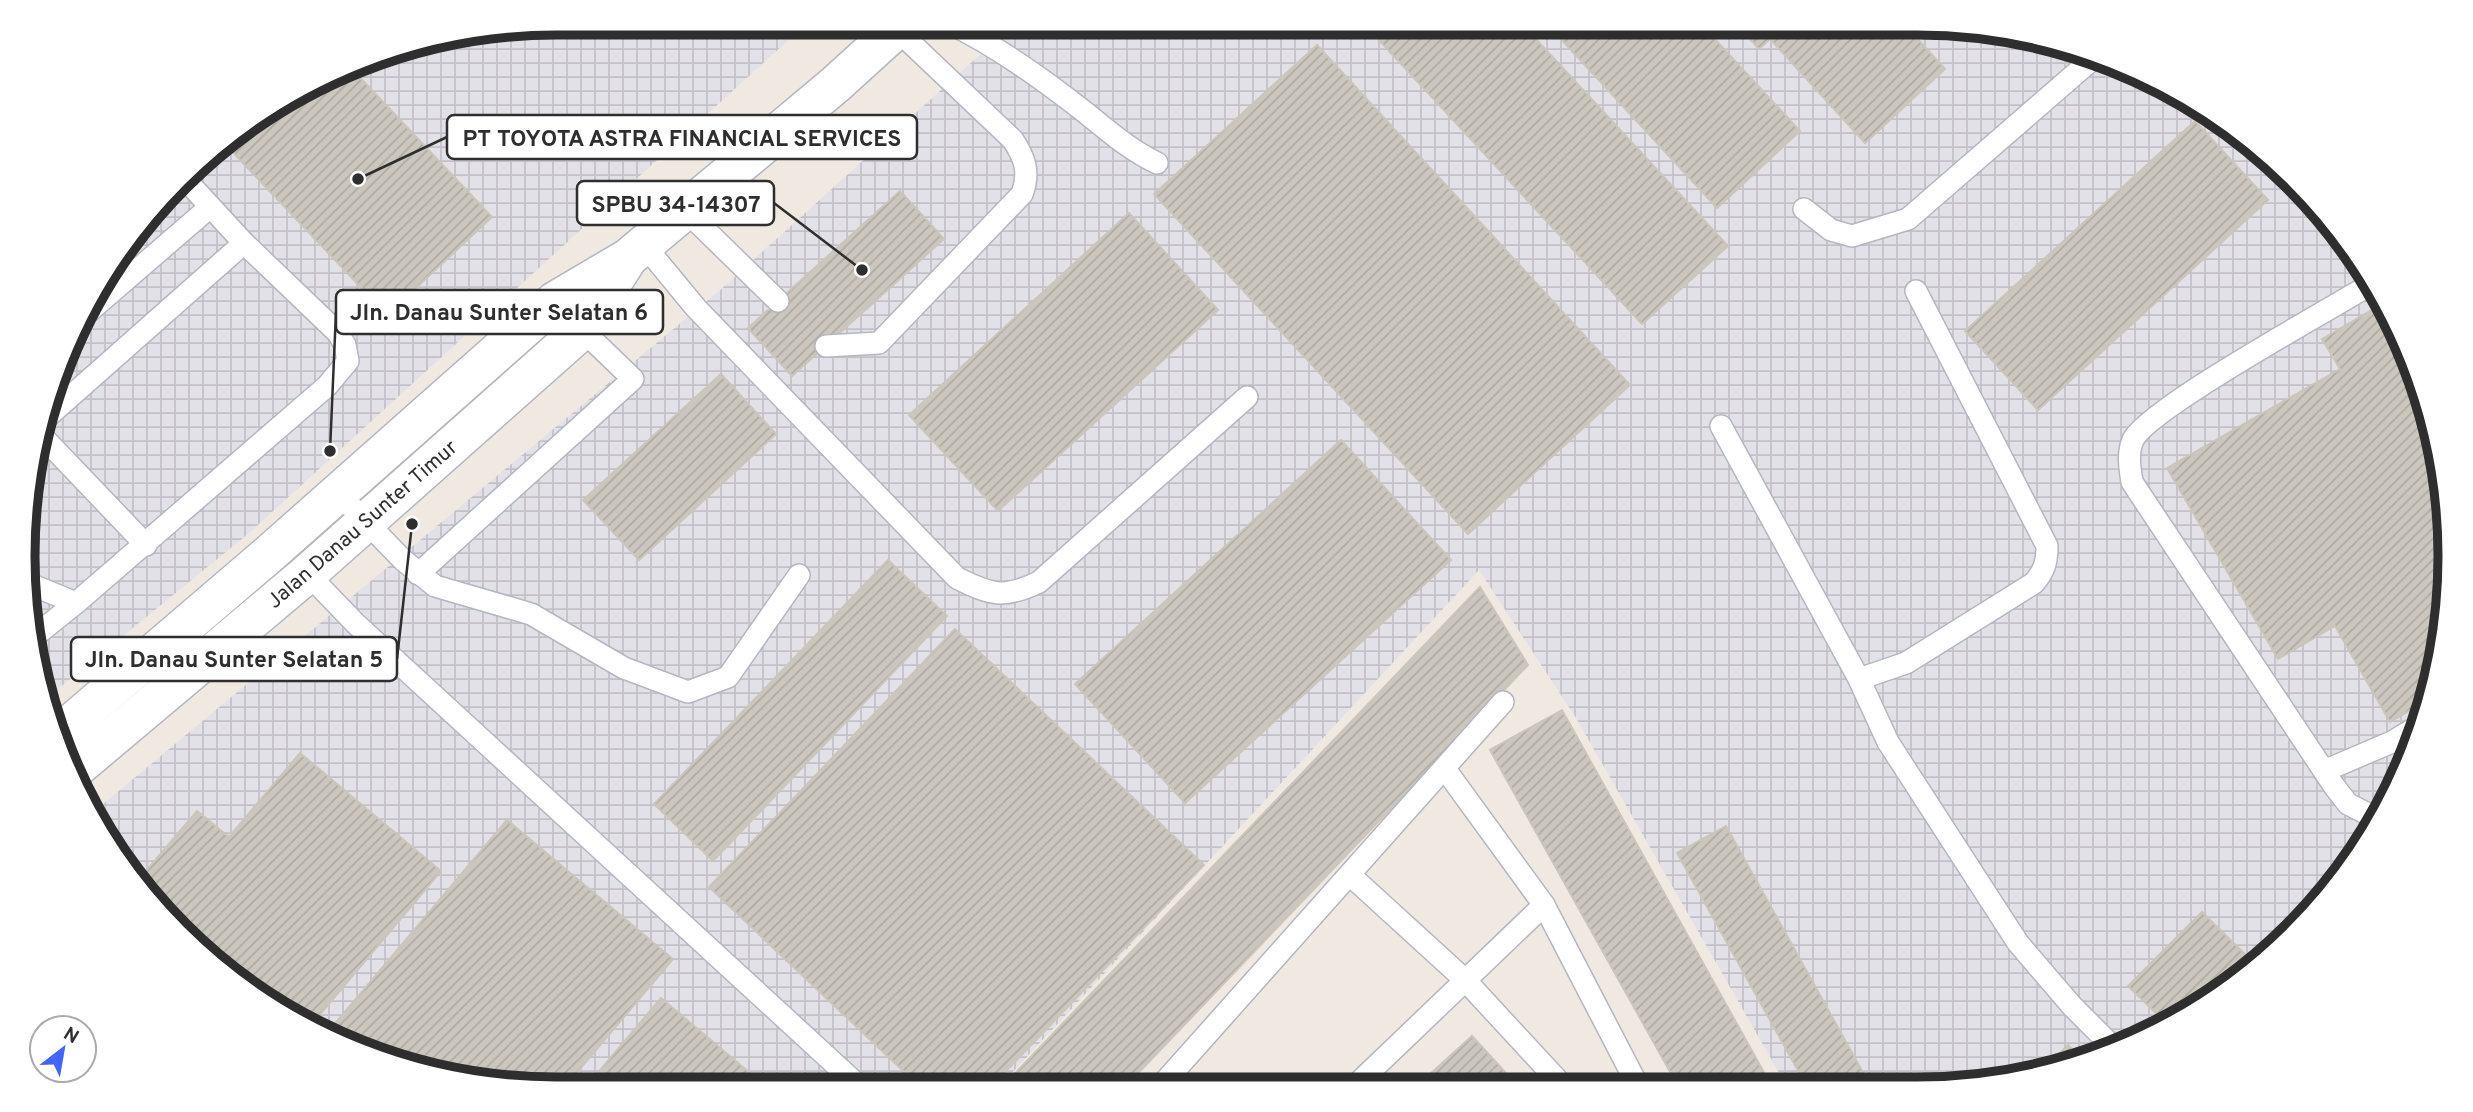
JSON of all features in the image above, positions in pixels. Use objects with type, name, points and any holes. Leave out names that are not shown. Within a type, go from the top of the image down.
[{"type":"main road","name":"Jalan Danau Sunter Timur","points":[[65,729],[282,543],[555,300],[636,251],[836,84],[890,35]]},
{"type":"main road","name":"Jalan Danau Sunter Timur","points":[[80,766],[307,574],[582,330],[636,251]]},
{"type":"main road","points":[[449,395],[477,423]]},
{"type":"lane","points":[[826,346],[880,343],[1022,194],[1026,184],[1023,154],[1013,140],[909,35]]},
{"type":"lane","points":[[974,35],[1076,105],[1136,153],[1157,163]]},
{"type":"lane","points":[[1804,209],[1831,230],[1853,236],[1908,219],[2087,64]]},
{"type":"lane","points":[[40,632],[146,545],[332,381],[348,360],[345,345],[338,333],[244,243],[191,185]]},
{"type":"lane","points":[[103,300],[210,206]]},
{"type":"lane","points":[[688,208],[692,216],[778,300]]},
{"type":"lane","points":[[57,408],[244,243]]},
{"type":"lane","points":[[636,251],[696,308],[957,578],[999,595],[1019,592],[1039,582],[1247,397]]},
{"type":"lane","points":[[2364,289],[2163,411],[2133,440],[2129,460],[2132,482],[2324,771],[2348,804],[2369,814]]},
{"type":"lane","points":[[1859,679],[1906,663],[2034,583],[2045,570],[2048,547],[1916,291]]},
{"type":"lane","points":[[418,574],[633,379],[555,300]]},
{"type":"lane","points":[[1721,426],[1859,679],[1888,742],[2018,943],[2072,1006],[2107,1041]]},
{"type":"lane","points":[[48,442],[146,545]]},
{"type":"lane","points":[[338,493],[418,574],[435,586],[531,614],[624,668],[688,692],[728,677],[799,575]]},
{"type":"lane","points":[[282,543],[307,574],[356,624],[849,1077]]},
{"type":"lane","points":[[36,586],[76,603]]},
{"type":"lane","points":[[1169,1077],[1503,702]]},
{"type":"lane","points":[[2324,771],[2406,733]]},
{"type":"lane","points":[[1445,769],[1544,905],[1633,1077]]},
{"type":"lane","points":[[1350,875],[1465,980],[1555,1077]]},
{"type":"lane","points":[[1364,1077],[1544,905]]},
{"type":"shaded area","points":[[794,35],[248,534],[54,693],[39,624],[35,556],[39,488],[53,421],[75,357],[105,295],[164,212],[212,164],[267,123],[326,89],[389,63],[454,45],[522,36]]},
{"type":"shaded area","points":[[1002,35],[1917,35],[1985,39],[2019,45],[2052,53],[2116,75],[2178,105],[2206,123],[2261,164],[2309,212],[2350,267],[2384,326],[2398,357],[2420,421],[2428,454],[2434,488],[2438,556],[2434,624],[2428,658],[2420,691],[2398,755],[2368,816],[2309,900],[2261,948],[2206,989],[2147,1023],[2116,1037],[2052,1059],[1985,1073],[1917,1077],[1781,1077],[1576,718],[1479,570],[1008,1077],[556,1077],[488,1073],[421,1059],[389,1049],[295,1007],[212,948],[164,900],[123,845],[100,807],[719,291]]},
{"type":"building","points":[[1374,35],[1532,35],[1728,246],[1642,324]]},
{"type":"building","points":[[1557,35],[1711,35],[1800,131],[1717,208]]},
{"type":"building","points":[[1746,35],[1914,35],[1945,69],[1865,143],[1770,39],[1759,49]]},
{"type":"building","points":[[1317,45],[1630,385],[1468,534],[1154,194]]},
{"type":"building","points":[[357,75],[492,217],[387,315],[230,150],[295,105]]},
{"type":"building","points":[[2195,121],[2268,200],[2038,410],[1965,331]]},
{"type":"building","points":[[900,191],[944,239],[792,376],[748,328]]},
{"type":"building","points":[[1129,213],[1218,310],[998,511],[909,415]]},
{"type":"building","points":[[2375,308],[2410,389],[2428,454],[2437,522],[2434,624],[2415,708],[2390,722],[2335,626],[2278,659],[2167,468],[2340,369],[2322,339]]},
{"type":"building","points":[[721,374],[776,434],[639,560],[583,500]]},
{"type":"building","points":[[1341,440],[1451,560],[1185,803],[1075,684]]},
{"type":"building","points":[[888,560],[947,616],[713,861],[654,804]]},
{"type":"building","points":[[1480,587],[1528,665],[1135,1077],[1012,1077]]},
{"type":"building","points":[[955,629],[1204,865],[1001,1077],[909,1077],[709,887]]},
{"type":"building","points":[[1562,710],[1767,1077],[1673,1077],[1490,750]]},
{"type":"building","points":[[300,753],[441,871],[317,1018],[267,989],[212,948],[164,900],[144,874],[197,811],[229,837]]},
{"type":"building","points":[[507,820],[673,959],[573,1077],[522,1076],[454,1067],[389,1049],[333,1026]]},
{"type":"building","points":[[1726,826],[1866,1077],[1802,1077],[1677,853]]},
{"type":"building","points":[[2202,912],[2249,958],[2206,989],[2159,1017],[2128,986]]},
{"type":"building","points":[[661,998],[755,1077],[594,1077]]},
{"type":"building","points":[[1472,1036],[1510,1077],[1427,1077]]},
{"type":"building","points":[[2068,1045],[2075,1052],[2055,1058]]},
{"type":"place","name":"PT TOYOTA ASTRA FINANCIAL SERVICES","points":[[358,179]]},
{"type":"place","name":"SPBU 34-14307","points":[[862,270]]},
{"type":"place","name":"Jln. Danau Sunter Selatan 6","points":[[330,451]]},
{"type":"place","name":"Jln. Danau Sunter Selatan 5","points":[[412,524]]}]
